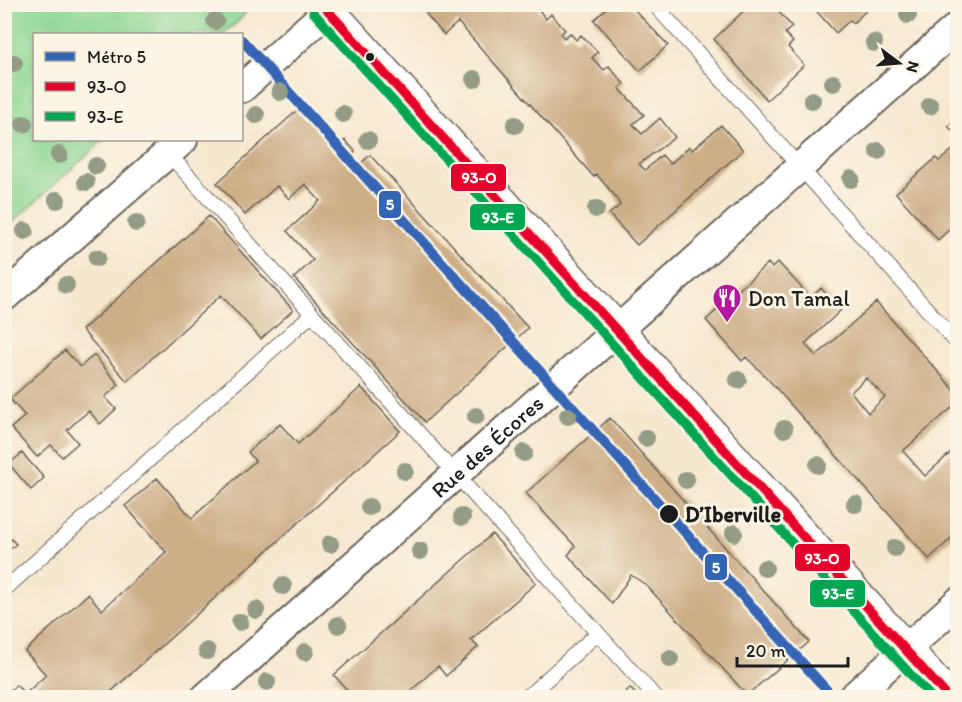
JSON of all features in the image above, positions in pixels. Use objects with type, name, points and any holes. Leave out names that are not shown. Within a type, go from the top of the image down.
[{"type":"main road","points":[[328,7],[949,698]]},
{"type":"street","points":[[243,87],[328,7]]},
{"type":"street","name":"Rue des Écores","points":[[205,698],[957,26]]},
{"type":"street","points":[[4,297],[176,146]]},
{"type":"street","points":[[852,698],[957,602]]},
{"type":"lane","points":[[654,4],[957,344]]},
{"type":"lane","points":[[176,146],[312,314],[656,698]]},
{"type":"lane","points":[[4,590],[312,314]]},
{"type":"lane","points":[[526,698],[598,633]]},
{"type":"green space","points":[[5,4],[248,4],[242,17],[223,33],[33,33],[33,141],[103,141],[5,229]]},
{"type":"building","points":[[435,4],[542,4],[538,9],[546,19],[551,14],[565,30],[561,34],[564,38],[570,33],[576,40],[581,35],[598,52],[592,58],[604,70],[609,66],[624,84],[619,88],[644,115],[633,124],[642,134],[660,118],[675,137],[639,164],[645,170],[662,155],[670,164],[689,147],[692,150],[721,125],[743,150],[637,245],[609,214],[620,205],[615,196],[596,174],[594,177],[458,22],[444,35],[426,14]]},
{"type":"building","points":[[611,4],[629,4],[668,45],[640,71],[594,20]]},
{"type":"building","points":[[751,4],[772,4],[792,27],[785,33],[793,42],[788,47],[804,65],[767,100],[714,39]]},
{"type":"building","points":[[810,4],[873,4],[853,23],[850,20],[836,33]]},
{"type":"building","points":[[304,104],[340,145],[345,140],[355,151],[351,156],[359,165],[370,155],[528,328],[425,422],[294,278],[313,260],[287,231],[320,201],[305,184],[289,199],[277,186],[245,215],[217,183]]},
{"type":"building","points":[[957,118],[957,136],[948,126]]},
{"type":"building","points":[[955,148],[957,151],[957,222],[938,240],[896,193],[936,158],[939,161]]},
{"type":"building","points":[[209,216],[293,310],[261,339],[221,295],[127,381],[82,330]]},
{"type":"building","points":[[778,262],[811,298],[821,288],[841,310],[805,344],[816,356],[876,302],[957,393],[957,403],[903,451],[925,476],[957,447],[957,533],[929,559],[767,378],[746,357],[742,361],[706,320],[768,263],[772,268]],"holes":[[[866,378],[885,397],[868,413],[851,392]]]},
{"type":"building","points":[[65,350],[80,367],[94,355],[119,385],[105,397],[116,409],[100,424],[89,411],[78,420],[67,430],[78,443],[62,457],[51,445],[37,457],[11,428],[25,416],[10,399]]},
{"type":"building","points":[[361,387],[400,431],[104,698],[8,698],[5,695],[16,685],[25,694],[46,675],[25,651],[88,594],[102,610],[166,552],[125,506],[157,478],[192,518],[255,461],[248,452],[280,424],[298,444]]},
{"type":"building","points":[[610,418],[809,642],[747,695],[646,585],[631,575],[612,604],[568,555],[575,546],[526,493]]},
{"type":"building","points":[[22,453],[44,478],[31,490],[9,464]]},
{"type":"building","points":[[4,532],[16,544],[4,554]]},
{"type":"building","points":[[492,534],[536,583],[471,640],[478,647],[446,676],[438,666],[403,698],[354,698],[334,675]]},
{"type":"building","points":[[630,688],[639,698],[619,698]]},
{"type":"metro line","name":"5","points":[[243,41],[834,698]]},
{"type":"transit line","name":"93-O","points":[[322,4],[949,698]]},
{"type":"transit line","name":"93-E","points":[[313,12],[932,698]]},
{"type":"place","name":"Don Tamal","points":[[727,324]]},
{"type":"place","name":"D’Iberville","points":[[669,514]]}]
